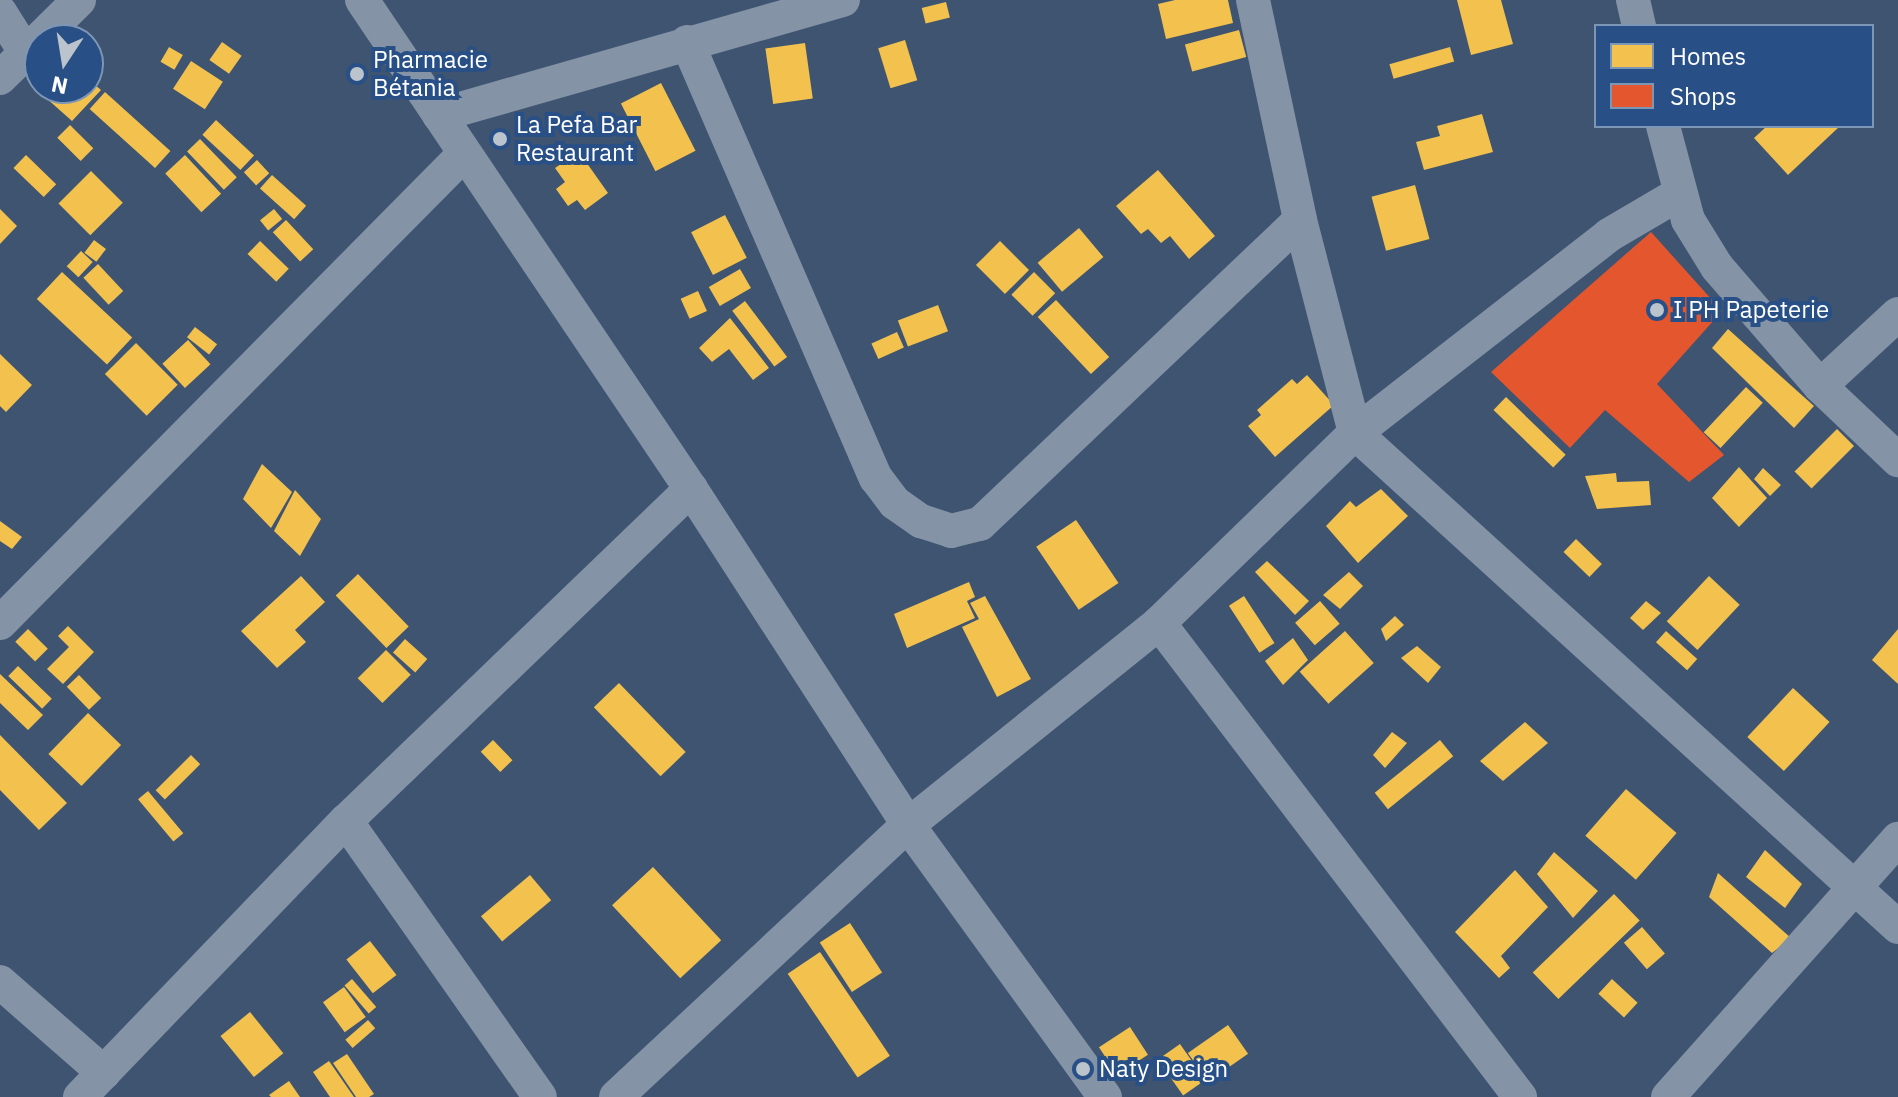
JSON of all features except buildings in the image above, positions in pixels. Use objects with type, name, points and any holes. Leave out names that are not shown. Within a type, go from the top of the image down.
[{"type":"street","points":[[54,24],[79,0]]},
{"type":"street","points":[[362,0],[463,155],[691,489],[908,825],[1105,1097]]},
{"type":"street","points":[[439,115],[843,0]]},
{"type":"street","points":[[1253,0],[1300,220],[1355,433],[1898,927]]},
{"type":"street","points":[[1633,0],[1639,24]]},
{"type":"street","points":[[0,12],[24,50]]},
{"type":"street","points":[[687,42],[876,478],[895,503],[921,521],[951,531],[980,524],[1300,220]]},
{"type":"street","points":[[0,78],[24,53]]},
{"type":"street","points":[[1663,128],[1688,220],[1717,267],[1820,386],[1898,460]]},
{"type":"street","points":[[0,623],[463,155]]},
{"type":"street","points":[[616,1097],[908,825],[1159,623],[1355,433],[1609,235],[1679,194]]},
{"type":"street","points":[[1820,386],[1898,314]]},
{"type":"street","points":[[80,1097],[346,821],[691,489]]},
{"type":"street","points":[[1159,623],[1510,1094]]},
{"type":"street","points":[[346,821],[540,1097]]},
{"type":"street","points":[[1668,1097],[1898,839]]},
{"type":"street","points":[[0,982],[104,1073]]},
{"type":"place","name":"Pharmacie Bétania","points":[[357,74]]},
{"type":"place","name":"La Pefa Bar Restaurant","points":[[500,139]]},
{"type":"place","name":"I PH Papeterie","points":[[1657,310]]},
{"type":"place","name":"Naty Design","points":[[1083,1069]]}]
